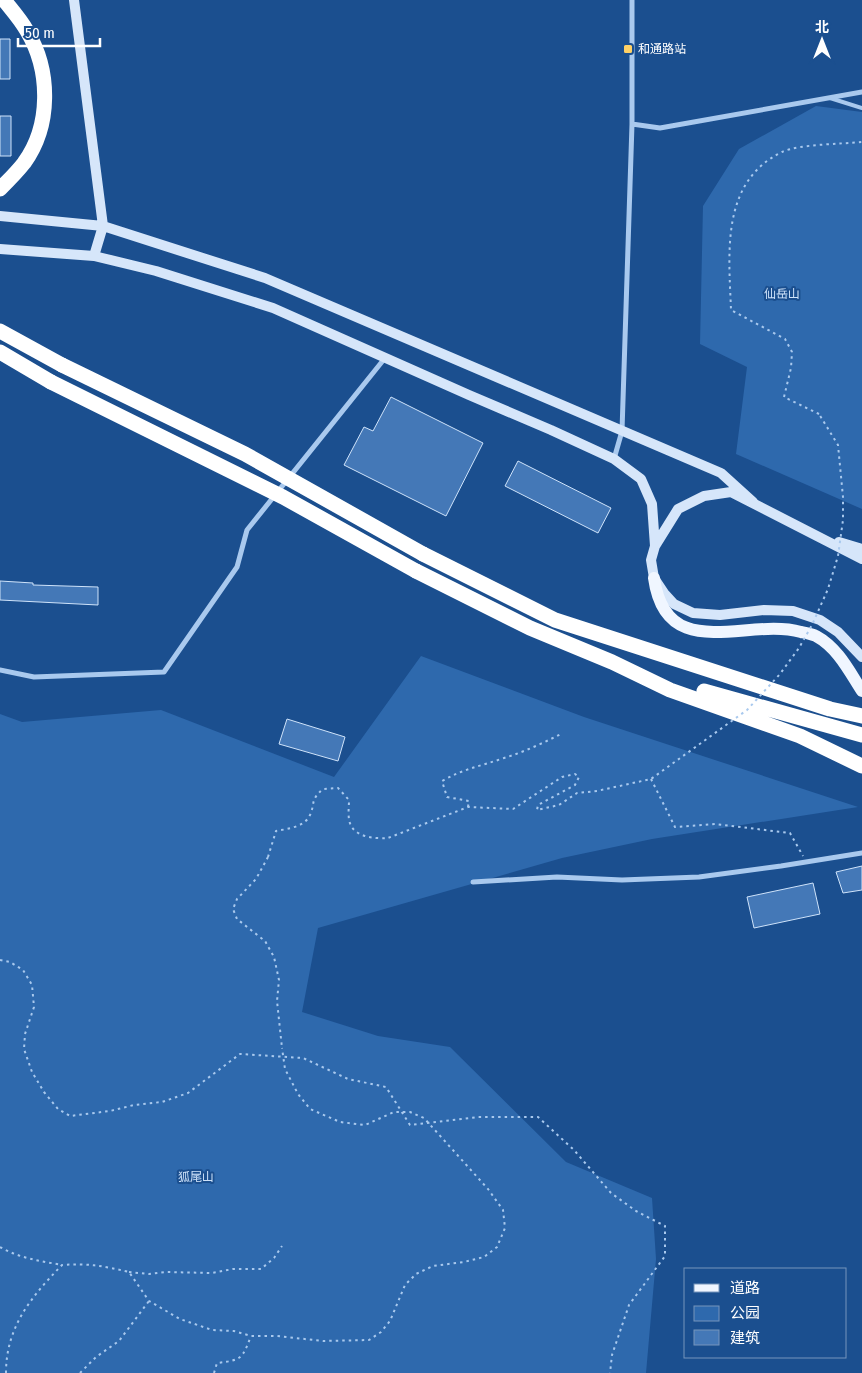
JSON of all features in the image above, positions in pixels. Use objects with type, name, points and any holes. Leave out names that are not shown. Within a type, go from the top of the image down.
[{"type":"highway","points":[[0,189],[24,163],[41,129],[46,91],[39,56],[27,31],[4,0]]},
{"type":"highway","points":[[0,331],[62,365],[246,454],[423,554],[555,620],[830,709],[862,716]]},
{"type":"highway","points":[[0,352],[52,382],[283,498],[416,571],[530,628],[612,662],[670,690],[800,736],[862,766]]},
{"type":"highway","points":[[612,662],[736,701],[862,736]]},
{"type":"main road","points":[[74,0],[103,226],[94,256]]},
{"type":"main road","points":[[0,216],[103,226],[265,278],[721,473],[753,502]]},
{"type":"main road","points":[[0,249],[94,256],[156,271],[273,308],[551,430],[614,459],[641,479],[652,504],[655,546]]},
{"type":"main road","points":[[862,559],[731,492],[704,496],[678,509],[655,546],[651,560],[656,592],[664,611],[684,627],[716,633],[789,628],[816,636],[840,656],[862,691]]},
{"type":"main road","points":[[809,532],[862,549]]},
{"type":"main road","points":[[654,578],[674,604],[693,613],[720,616],[764,610],[794,611],[820,620],[838,632],[862,657]]},
{"type":"street","points":[[614,459],[622,432],[632,124],[632,0]]},
{"type":"street","points":[[632,124],[660,128],[862,92]]},
{"type":"street","points":[[0,670],[34,676],[164,672],[237,567],[247,530],[385,358]]},
{"type":"street","points":[[473,882],[557,877],[622,880],[699,877],[862,853]]},
{"type":"lane","points":[[830,98],[862,108]]},
{"type":"path","points":[[129,1272],[149,1301],[180,1319],[212,1330],[234,1331],[251,1336],[277,1336],[323,1341],[369,1340],[382,1332],[386,1327],[405,1285],[416,1274],[433,1266],[484,1257],[497,1247],[505,1228],[503,1210],[488,1189],[424,1118],[410,1112],[394,1112],[365,1125],[340,1122],[310,1109],[298,1094],[285,1068],[277,1001],[279,980],[274,956],[265,941],[237,919],[233,909],[237,899],[256,879],[268,857],[276,831],[296,827],[309,818],[314,796],[323,788],[338,788],[349,800],[349,822],[359,834],[375,839],[388,838],[468,807],[513,809],[562,777],[575,774],[579,777],[575,785],[538,805],[537,810],[559,804],[577,793],[598,791],[651,779],[747,710],[780,674],[799,648],[812,625],[828,589],[838,556],[844,520],[844,497],[838,445],[819,414],[784,397],[791,368],[792,352],[785,339],[731,310],[729,255],[732,221],[738,199],[747,181],[761,166],[782,152],[812,146],[862,142]]},
{"type":"path","points":[[468,807],[469,801],[447,797],[442,781],[460,771],[505,758],[561,734]]},
{"type":"path","points":[[651,779],[675,827],[715,824],[790,833],[806,862]]},
{"type":"path","points":[[0,960],[10,962],[23,970],[32,985],[34,1008],[25,1034],[24,1049],[32,1072],[44,1092],[58,1109],[70,1116],[162,1102],[188,1093],[240,1054],[303,1058],[348,1079],[386,1087],[410,1125],[478,1117],[538,1117],[574,1150],[611,1193],[636,1211],[666,1226],[666,1256],[629,1305],[612,1355],[610,1373]]},
{"type":"path","points":[[0,1247],[30,1259],[62,1266],[85,1264],[149,1274],[166,1272],[212,1273],[233,1269],[261,1269],[274,1258],[282,1246]]},
{"type":"path","points":[[6,1373],[6,1356],[14,1329],[23,1312],[46,1282],[62,1266]]},
{"type":"path","points":[[80,1373],[96,1357],[119,1341],[149,1301]]},
{"type":"path","points":[[214,1373],[217,1364],[231,1362],[240,1358],[245,1353],[251,1336]]},
{"type":"green space","name":"仙岳山","points":[[816,106],[862,112],[862,509],[736,454],[747,367],[700,344],[703,206],[739,149]]},
{"type":"green space","name":"狐尾山","points":[[421,656],[584,717],[858,807],[652,839],[562,858],[318,928],[302,1012],[378,1036],[450,1047],[566,1162],[652,1198],[656,1259],[646,1373],[0,1373],[0,714],[22,722],[161,710],[334,777]]},
{"type":"building","points":[[0,39],[10,39],[10,79],[0,79]]},
{"type":"building","points":[[0,116],[11,116],[11,156],[0,156]]},
{"type":"building","points":[[391,397],[483,443],[446,516],[344,465],[364,427],[373,431]]},
{"type":"building","points":[[518,461],[611,508],[598,533],[505,486]]},
{"type":"building","points":[[0,581],[33,583],[33,585],[98,587],[98,605],[0,600]]},
{"type":"building","points":[[287,719],[345,737],[338,761],[279,744]]},
{"type":"building","points":[[862,866],[862,890],[843,893],[836,872]]},
{"type":"building","points":[[813,883],[820,914],[754,928],[747,897]]},
{"type":"place","name":"和通路站","points":[[628,49]]}]
